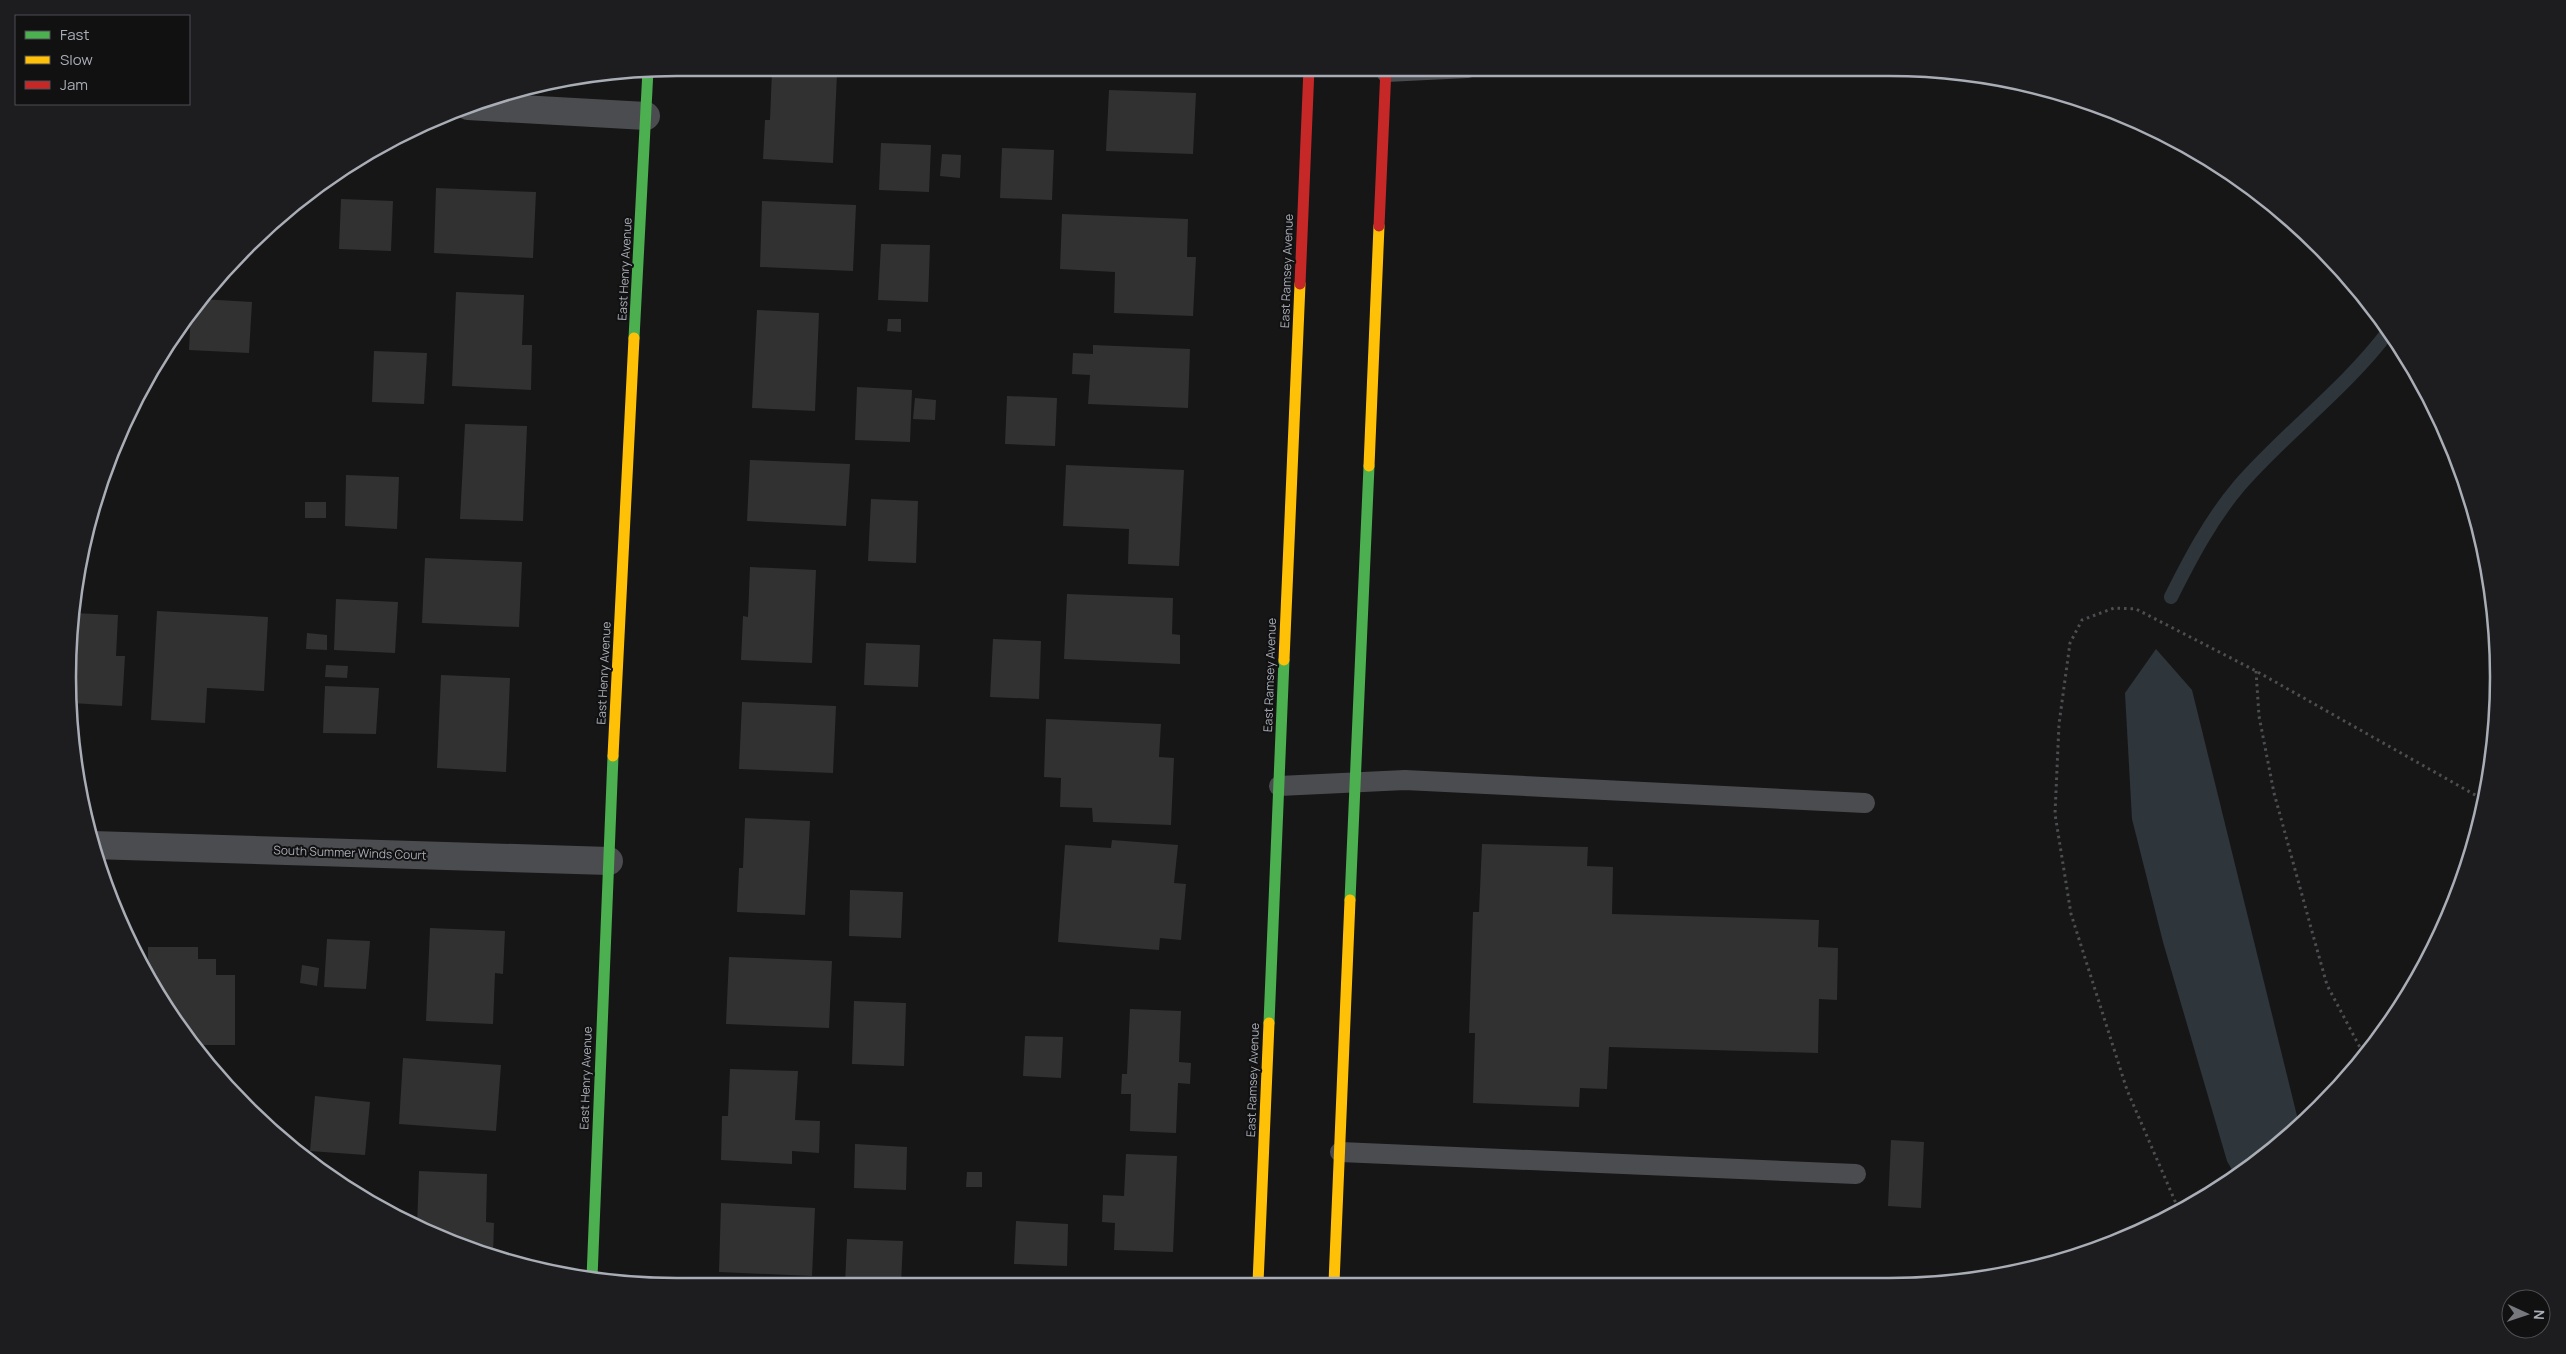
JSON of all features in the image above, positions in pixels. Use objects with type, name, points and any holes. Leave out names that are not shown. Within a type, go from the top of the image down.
[{"type":"street","name":"East Ramsey Avenue","points":[[1258,1278],[1309,76]]},
{"type":"street","points":[[1334,1278],[1386,76]]},
{"type":"street","name":"East Henry Avenue","points":[[592,1272],[608,861],[648,78]]},
{"type":"street","points":[[487,107],[646,116]]},
{"type":"street","name":"South Summer Winds Court","points":[[101,845],[608,861]]},
{"type":"lane","points":[[1279,786],[1404,780],[1865,803]]},
{"type":"lane","points":[[1340,1152],[1856,1174]]},
{"type":"path","points":[[2176,1204],[2127,1090],[2071,914],[2055,814],[2059,724],[2070,643],[2082,620],[2114,608],[2136,609],[2256,671],[2477,796]]},
{"type":"path","points":[[2256,671],[2259,716],[2274,793],[2313,935],[2327,985],[2361,1049]]},
{"type":"shaded area","points":[[2156,649],[2192,690],[2297,1117],[2255,1154],[2232,1170],[2227,1161],[2163,942],[2132,819],[2125,693]]},
{"type":"building","points":[[772,76],[837,76],[833,163],[763,159],[765,120],[770,120]]},
{"type":"building","points":[[1109,90],[1196,93],[1193,154],[1106,151]]},
{"type":"building","points":[[881,143],[931,145],[929,192],[879,190]]},
{"type":"building","points":[[1002,148],[1054,150],[1052,200],[1000,198]]},
{"type":"building","points":[[942,154],[961,155],[960,178],[940,176]]},
{"type":"building","points":[[436,188],[536,192],[533,258],[434,253]]},
{"type":"building","points":[[341,199],[393,201],[391,251],[339,249]]},
{"type":"building","points":[[762,201],[856,205],[853,271],[760,267]]},
{"type":"building","points":[[1062,214],[1188,219],[1187,257],[1196,257],[1193,316],[1114,313],[1115,272],[1060,269]]},
{"type":"building","points":[[881,244],[930,245],[928,302],[878,300]]},
{"type":"building","points":[[456,292],[524,295],[522,345],[532,345],[531,390],[452,386]]},
{"type":"building","points":[[210,300],[252,302],[249,353],[189,350],[190,324]]},
{"type":"building","points":[[757,310],[819,313],[815,411],[752,408]]},
{"type":"building","points":[[888,319],[901,319],[901,332],[887,331]]},
{"type":"building","points":[[1093,345],[1190,349],[1188,408],[1088,404],[1090,375],[1072,374],[1073,353],[1093,354]]},
{"type":"building","points":[[374,351],[427,353],[424,404],[372,402]]},
{"type":"building","points":[[857,387],[912,390],[910,442],[855,440]]},
{"type":"building","points":[[1007,396],[1057,398],[1055,446],[1005,444]]},
{"type":"building","points":[[915,398],[936,400],[935,420],[913,419]]},
{"type":"building","points":[[465,424],[527,426],[523,521],[460,519]]},
{"type":"building","points":[[750,460],[850,464],[846,526],[747,521]]},
{"type":"building","points":[[1066,465],[1184,470],[1179,566],[1128,564],[1129,529],[1063,526]]},
{"type":"building","points":[[346,475],[399,477],[397,529],[345,526]]},
{"type":"building","points":[[871,499],[918,501],[916,563],[868,561]]},
{"type":"building","points":[[305,502],[326,502],[326,518],[305,518]]},
{"type":"building","points":[[425,558],[522,562],[519,627],[422,623]]},
{"type":"building","points":[[750,567],[816,570],[812,663],[741,660],[743,616],[748,617]]},
{"type":"building","points":[[1067,594],[1173,598],[1172,634],[1180,635],[1180,664],[1064,659]]},
{"type":"building","points":[[336,599],[398,602],[395,653],[334,650]]},
{"type":"building","points":[[157,611],[268,617],[264,691],[207,688],[205,723],[151,720]]},
{"type":"building","points":[[80,613],[118,615],[116,656],[125,656],[122,706],[77,703],[76,677]]},
{"type":"building","points":[[307,633],[327,635],[327,650],[306,649]]},
{"type":"building","points":[[993,639],[1041,641],[1039,699],[990,697]]},
{"type":"building","points":[[866,643],[920,645],[918,687],[864,685]]},
{"type":"building","points":[[326,665],[348,666],[347,678],[325,677]]},
{"type":"building","points":[[441,675],[510,678],[506,772],[437,768]]},
{"type":"building","points":[[325,686],[379,688],[376,734],[323,733]]},
{"type":"building","points":[[742,702],[836,706],[833,773],[739,769]]},
{"type":"building","points":[[1046,719],[1161,724],[1159,757],[1174,758],[1171,825],[1093,822],[1092,808],[1060,807],[1061,778],[1044,777]]},
{"type":"building","points":[[745,818],[810,821],[805,915],[737,912],[739,868],[743,868]]},
{"type":"building","points":[[1112,840],[1178,845],[1174,883],[1186,884],[1181,940],[1160,938],[1159,950],[1058,942],[1065,845],[1111,848]]},
{"type":"building","points":[[1482,844],[1588,847],[1587,866],[1613,867],[1612,914],[1819,920],[1818,947],[1838,948],[1837,1000],[1819,999],[1818,1053],[1609,1047],[1607,1089],[1580,1088],[1579,1107],[1473,1103],[1475,1033],[1469,1033],[1473,912],[1479,912]]},
{"type":"building","points":[[850,890],[903,892],[901,938],[849,936]]},
{"type":"building","points":[[430,928],[505,931],[503,974],[495,973],[493,1024],[426,1021]]},
{"type":"building","points":[[327,939],[370,941],[366,989],[324,987]]},
{"type":"building","points":[[148,947],[198,947],[198,959],[216,959],[216,975],[235,975],[235,1045],[202,1045],[177,1011],[148,961]]},
{"type":"building","points":[[729,957],[832,961],[829,1028],[726,1024]]},
{"type":"building","points":[[302,965],[319,968],[317,986],[300,983]]},
{"type":"building","points":[[854,1001],[906,1003],[904,1066],[852,1064]]},
{"type":"building","points":[[1130,1009],[1181,1011],[1179,1062],[1191,1063],[1190,1084],[1178,1083],[1176,1133],[1130,1131],[1131,1094],[1121,1094],[1122,1074],[1127,1074]]},
{"type":"building","points":[[1025,1036],[1063,1037],[1061,1078],[1023,1076]]},
{"type":"building","points":[[403,1058],[501,1065],[496,1131],[399,1124]]},
{"type":"building","points":[[730,1069],[798,1071],[795,1120],[820,1121],[819,1153],[792,1151],[792,1164],[721,1160],[722,1116],[728,1116]]},
{"type":"building","points":[[315,1096],[370,1102],[365,1155],[310,1151]]},
{"type":"building","points":[[1891,1140],[1924,1142],[1921,1208],[1888,1206]]},
{"type":"building","points":[[855,1144],[907,1147],[906,1190],[854,1188]]},
{"type":"building","points":[[1126,1154],[1177,1156],[1173,1252],[1114,1250],[1115,1223],[1102,1222],[1103,1195],[1124,1196]]},
{"type":"building","points":[[419,1171],[487,1174],[486,1222],[494,1223],[493,1249],[417,1219]]},
{"type":"building","points":[[967,1172],[982,1172],[982,1187],[966,1187]]},
{"type":"building","points":[[721,1203],[815,1208],[812,1276],[719,1272]]},
{"type":"building","points":[[1016,1221],[1068,1224],[1067,1266],[1014,1264]]},
{"type":"building","points":[[847,1239],[903,1241],[901,1278],[845,1278]]},
{"type":"waterway","points":[[2171,597],[2210,526],[2239,486],[2275,448],[2334,392],[2384,337]]},
{"type":"traffic: fast","points":[[634,338],[648,78]]},
{"type":"traffic: fast","points":[[1350,900],[1369,466]]},
{"type":"traffic: fast","points":[[1269,1023],[1284,660]]},
{"type":"traffic: fast","points":[[592,1272],[613,756]]},
{"type":"traffic: slow","points":[[1369,466],[1379,226]]},
{"type":"traffic: slow","points":[[1284,660],[1300,284]]},
{"type":"traffic: slow","points":[[613,756],[634,338]]},
{"type":"traffic: slow","points":[[1334,1278],[1350,900]]},
{"type":"traffic: slow","points":[[1258,1278],[1269,1023]]},
{"type":"traffic: jam","points":[[1300,284],[1309,76]]},
{"type":"traffic: jam","points":[[1379,226],[1386,76]]}]
